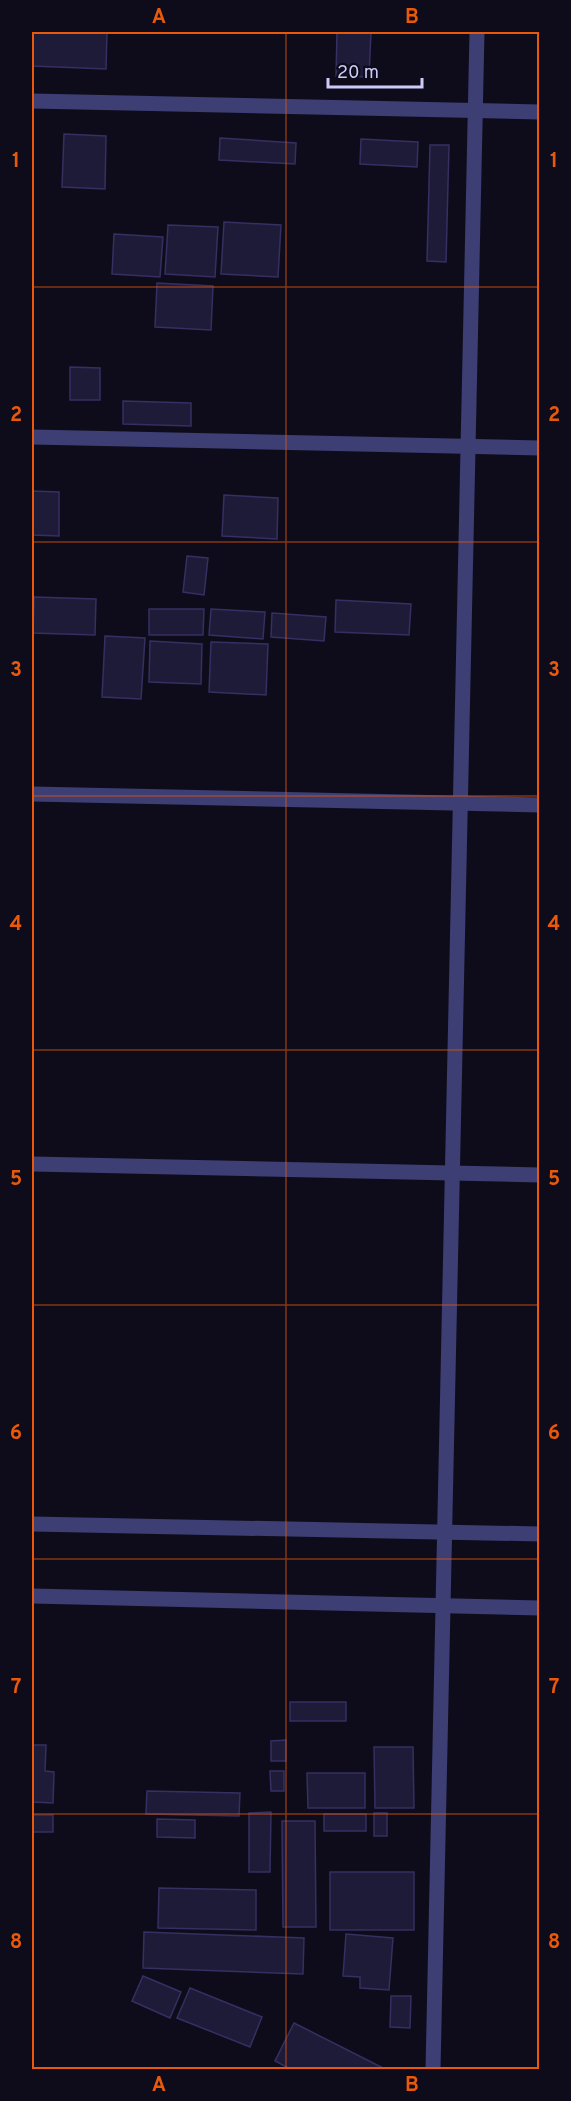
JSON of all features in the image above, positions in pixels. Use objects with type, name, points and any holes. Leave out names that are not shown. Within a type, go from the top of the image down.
[{"type":"street","points":[[433,2070],[477,32]]},
{"type":"street","points":[[32,101],[540,112]]},
{"type":"street","points":[[32,437],[540,448]]},
{"type":"street","points":[[32,794],[540,806]]},
{"type":"street","points":[[32,1164],[540,1175]]},
{"type":"street","points":[[32,1524],[540,1534]]},
{"type":"street","points":[[32,1596],[540,1608]]},
{"type":"building","points":[[32,32],[107,32],[106,69],[32,66]]},
{"type":"building","points":[[337,32],[371,32],[369,77],[336,76]]},
{"type":"building","points":[[64,134],[106,136],[105,189],[62,187]]},
{"type":"building","points":[[220,138],[296,143],[295,164],[219,160]]},
{"type":"building","points":[[361,139],[418,142],[417,167],[360,164]]},
{"type":"building","points":[[430,145],[449,145],[446,262],[427,261]]},
{"type":"building","points":[[224,222],[281,225],[278,277],[221,274]]},
{"type":"building","points":[[168,225],[218,227],[215,277],[165,274]]},
{"type":"building","points":[[114,234],[163,237],[160,277],[112,274]]},
{"type":"building","points":[[157,283],[213,286],[211,330],[155,327]]},
{"type":"building","points":[[70,367],[100,368],[100,400],[70,400]]},
{"type":"building","points":[[123,401],[191,403],[191,426],[123,424]]},
{"type":"building","points":[[32,491],[59,492],[59,536],[32,535]]},
{"type":"building","points":[[224,495],[278,498],[277,539],[222,536]]},
{"type":"building","points":[[187,556],[208,558],[204,595],[183,592]]},
{"type":"building","points":[[34,597],[96,599],[95,635],[33,633]]},
{"type":"building","points":[[336,600],[411,604],[409,635],[335,632]]},
{"type":"building","points":[[149,609],[204,609],[203,635],[149,635]]},
{"type":"building","points":[[211,609],[265,612],[263,639],[209,635]]},
{"type":"building","points":[[272,613],[326,617],[324,641],[271,637]]},
{"type":"building","points":[[105,636],[145,638],[141,699],[102,697]]},
{"type":"building","points":[[150,641],[202,644],[201,684],[149,682]]},
{"type":"building","points":[[211,642],[268,644],[266,695],[209,692]]},
{"type":"building","points":[[290,1702],[346,1702],[346,1721],[290,1721]]},
{"type":"building","points":[[286,1740],[286,1761],[271,1761],[271,1741]]},
{"type":"building","points":[[32,1745],[46,1745],[45,1771],[54,1772],[53,1803],[32,1802]]},
{"type":"building","points":[[374,1747],[413,1747],[414,1808],[375,1808]]},
{"type":"building","points":[[270,1771],[284,1771],[284,1791],[271,1791]]},
{"type":"building","points":[[307,1773],[365,1773],[365,1808],[308,1808]]},
{"type":"building","points":[[147,1791],[240,1793],[239,1816],[146,1814]]},
{"type":"building","points":[[271,1812],[270,1872],[249,1872],[249,1813]]},
{"type":"building","points":[[374,1813],[387,1813],[387,1836],[374,1836]]},
{"type":"building","points":[[324,1814],[366,1814],[366,1831],[324,1831]]},
{"type":"building","points":[[32,1815],[53,1815],[53,1832],[32,1832]]},
{"type":"building","points":[[157,1819],[195,1820],[195,1838],[157,1837]]},
{"type":"building","points":[[282,1821],[315,1821],[316,1927],[283,1927]]},
{"type":"building","points":[[330,1872],[414,1872],[414,1930],[330,1930]]},
{"type":"building","points":[[159,1888],[256,1890],[256,1930],[158,1928]]},
{"type":"building","points":[[144,1932],[304,1938],[303,1974],[143,1968]]},
{"type":"building","points":[[346,1934],[393,1938],[389,1990],[360,1988],[360,1977],[343,1976]]},
{"type":"building","points":[[143,1976],[181,1992],[170,2018],[132,2001]]},
{"type":"building","points":[[190,1988],[262,2017],[250,2047],[177,2018]]},
{"type":"building","points":[[391,1996],[411,1996],[410,2028],[390,2027]]},
{"type":"building","points":[[294,2023],[387,2070],[292,2070],[275,2061]]}]
